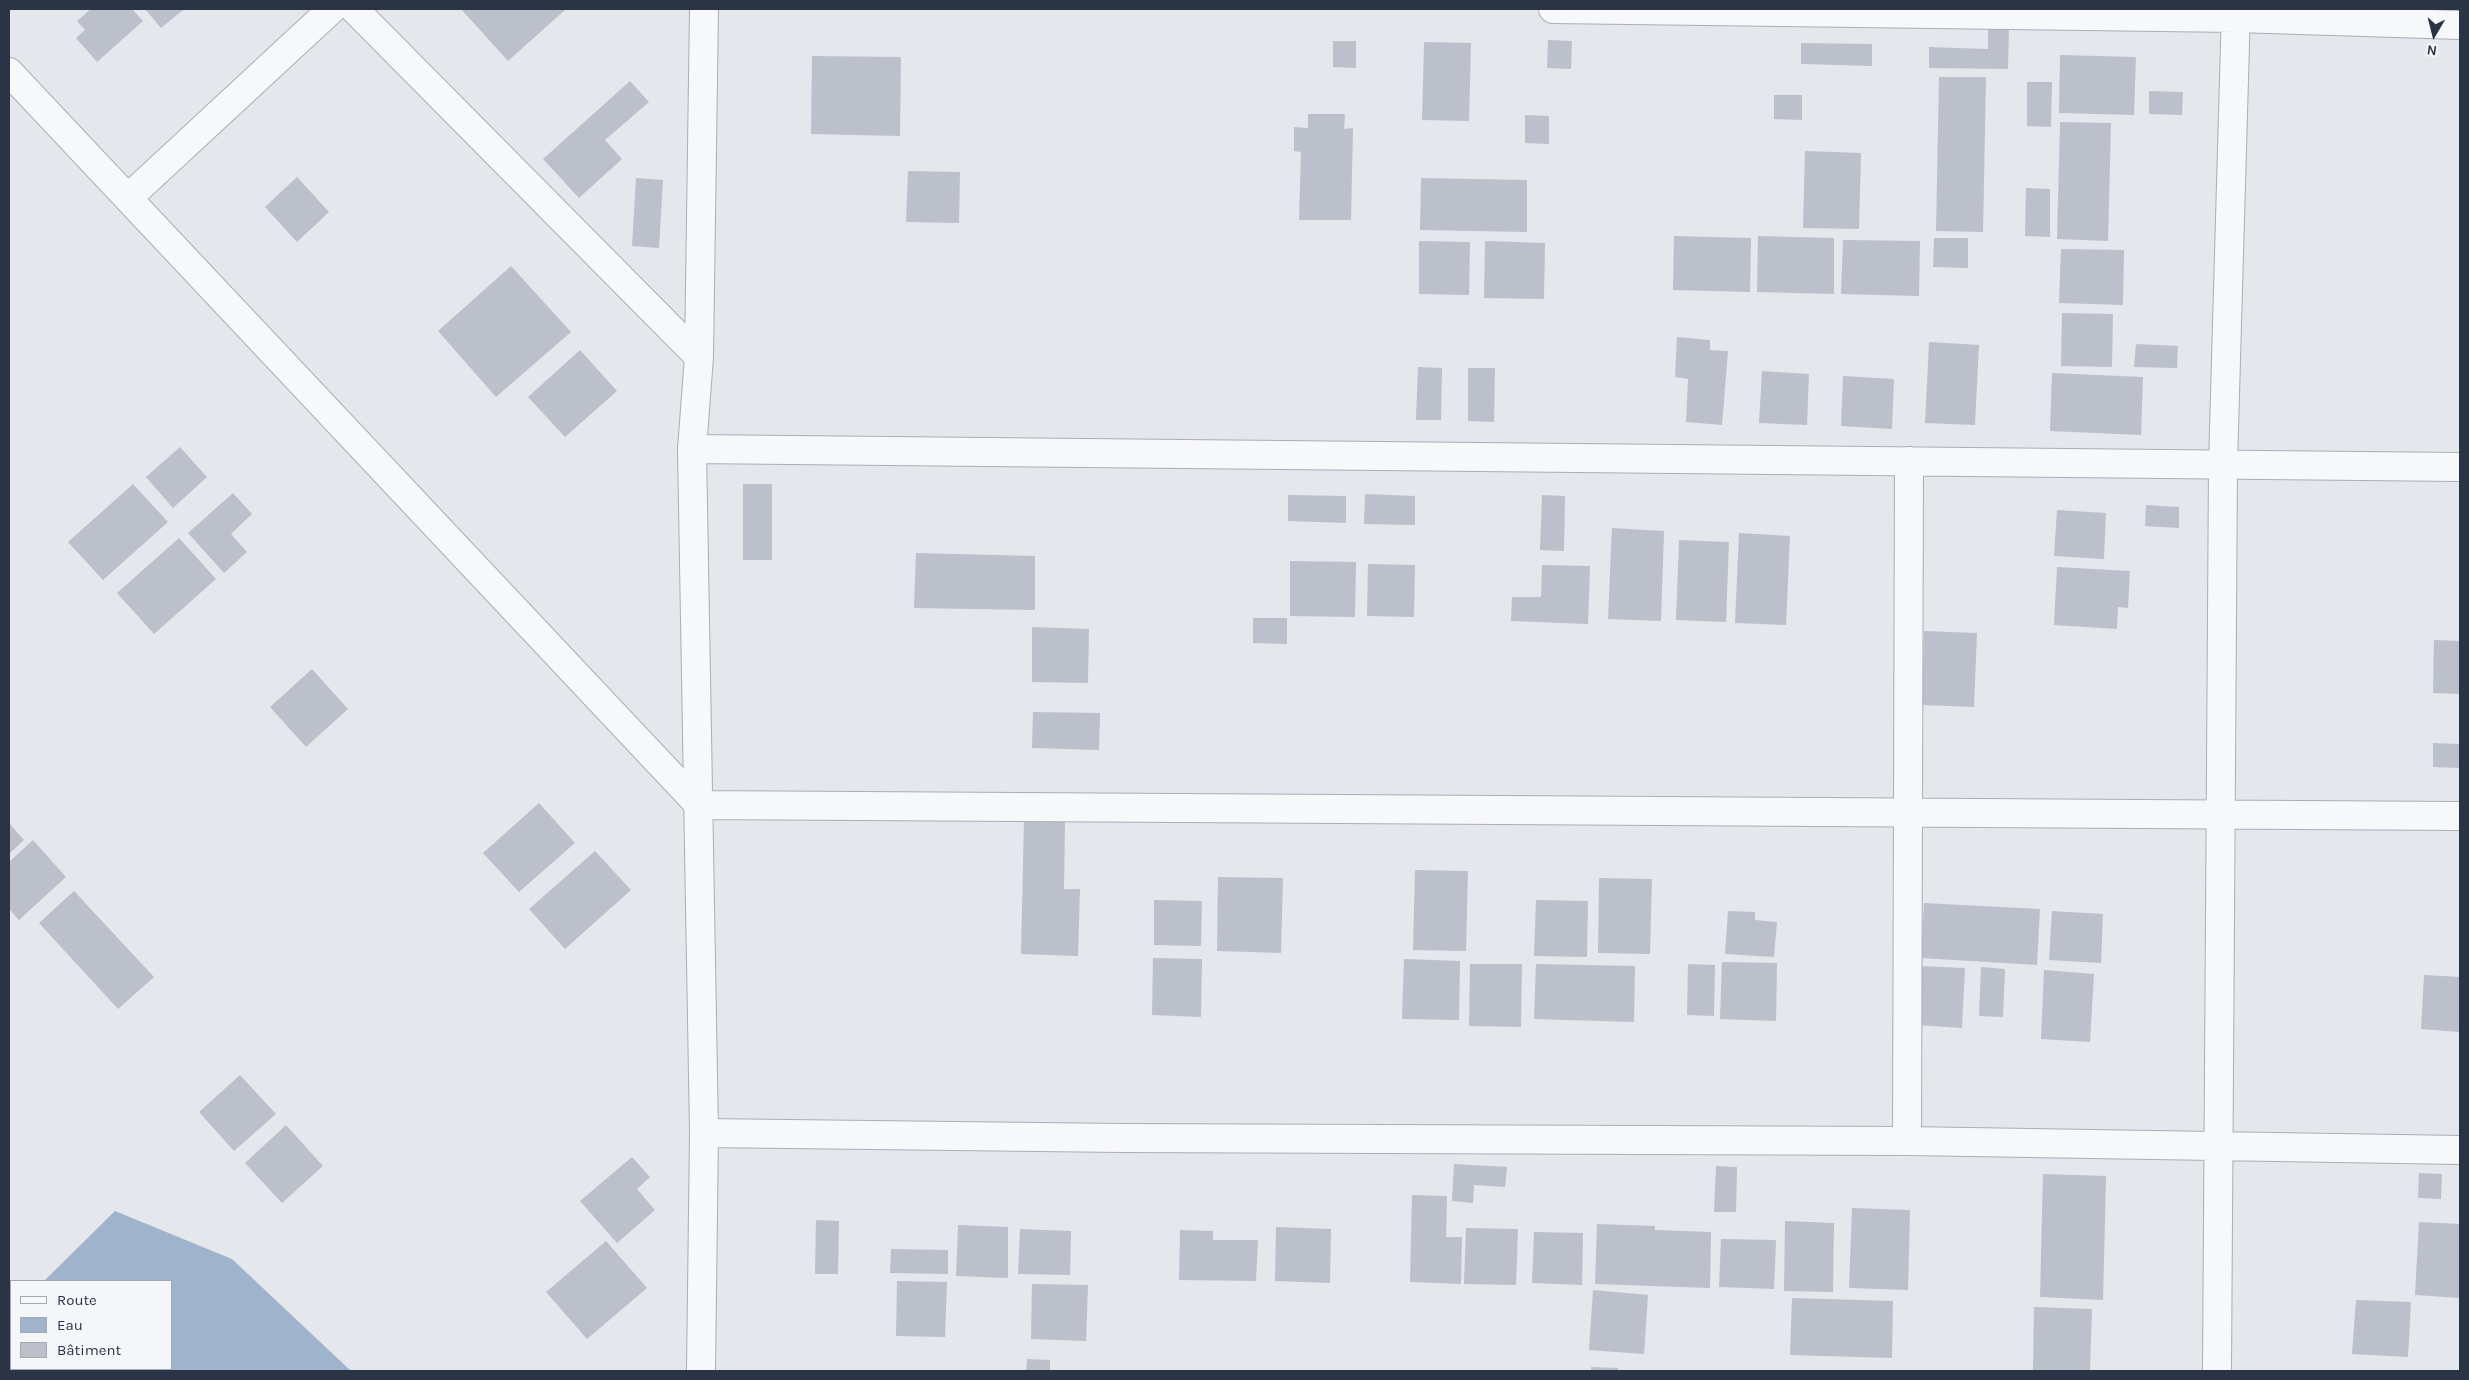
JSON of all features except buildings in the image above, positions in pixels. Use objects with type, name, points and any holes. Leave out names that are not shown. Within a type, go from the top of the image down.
[{"type":"street","points":[[128,198],[332,9]]},
{"type":"street","points":[[354,9],[699,358]]},
{"type":"street","points":[[701,1371],[704,1133],[692,449],[699,358],[704,9]]},
{"type":"street","points":[[1553,9],[2236,13],[2460,24]]},
{"type":"street","points":[[2217,1371],[2223,465],[2236,13]]},
{"type":"street","points":[[9,72],[699,805],[2460,816]]},
{"type":"street","points":[[692,449],[2460,468]]},
{"type":"street","points":[[1907,1141],[1909,461]]},
{"type":"street","points":[[704,1133],[1132,1138],[1907,1141],[2460,1150]]},
{"type":"water","points":[[115,1211],[232,1259],[351,1371],[9,1371],[10,1344],[10,1370],[172,1370],[172,1280],[45,1280]]}]
